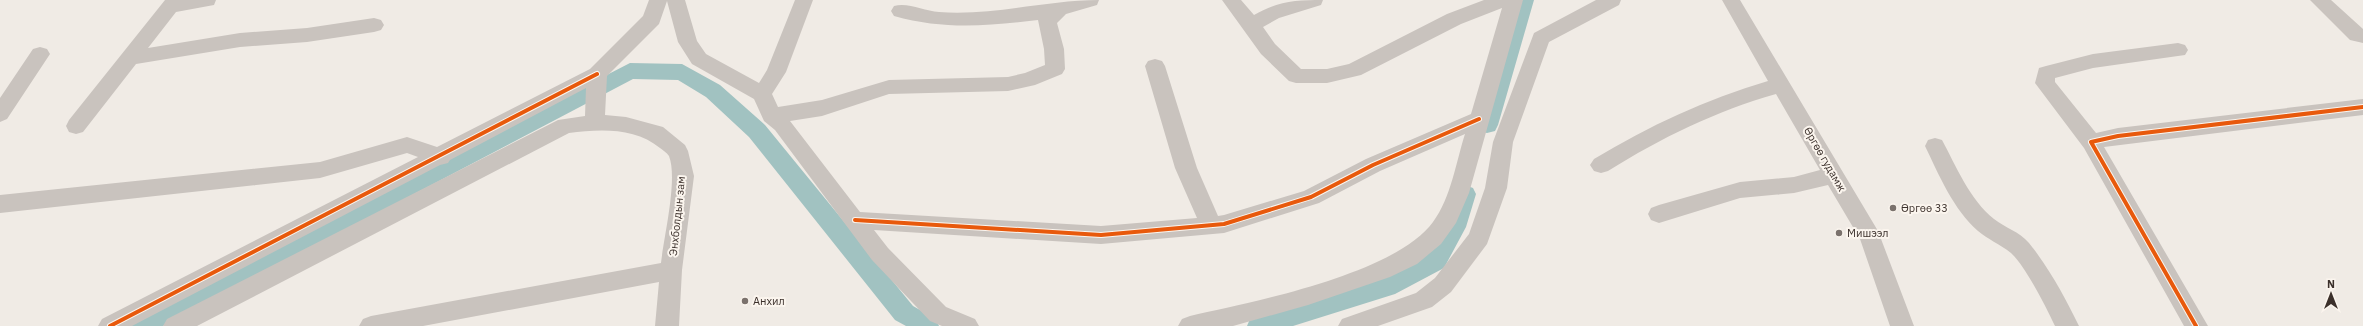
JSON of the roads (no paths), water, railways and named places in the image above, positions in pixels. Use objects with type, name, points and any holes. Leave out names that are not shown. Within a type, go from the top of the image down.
[{"type":"street","points":[[76,126],[172,4],[207,0]]},
{"type":"street","points":[[110,326],[441,157],[597,74],[652,19],[658,0]]},
{"type":"street","points":[[676,0],[688,42],[698,59],[762,94],[771,116],[782,125],[880,254],[938,314],[967,326]]},
{"type":"street","points":[[762,94],[776,72],[804,0]]},
{"type":"street","points":[[901,11],[935,19],[987,19],[1056,11],[1090,0]]},
{"type":"street","points":[[1231,0],[1268,49],[1296,76],[1326,76],[1354,70],[1454,19],[1503,0]]},
{"type":"street","points":[[1251,25],[1272,13],[1314,0]]},
{"type":"street","points":[[1190,326],[1264,310],[1381,273],[1404,261],[1433,238],[1447,220],[1458,194],[1514,0]]},
{"type":"street","points":[[1350,326],[1424,300],[1443,285],[1479,238],[1488,216],[1496,188],[1503,142],[1541,38],[1612,0]]},
{"type":"street","name":"Өргөө гудамж","points":[[1731,0],[1870,237],[1902,326]]},
{"type":"street","points":[[2319,0],[2357,35],[2363,36]]},
{"type":"street","points":[[771,116],[822,108],[889,87],[1008,84],[1028,80],[1055,68],[1054,49],[1047,21],[1056,11]]},
{"type":"street","points":[[129,58],[254,38],[307,35],[374,25]]},
{"type":"street","points":[[2178,50],[2093,61],[2046,73],[2046,83],[2091,142],[2196,326]]},
{"type":"street","points":[[0,114],[40,54]]},
{"type":"street","points":[[1154,66],[1184,153],[1186,168],[1211,225]]},
{"type":"street","points":[[595,122],[597,74]]},
{"type":"street","points":[[1601,165],[1638,141],[1691,115],[1745,94],[1781,85]]},
{"type":"street","points":[[2091,142],[2118,136],[2363,107]]},
{"type":"street","points":[[855,220],[1101,235],[1211,225],[1249,218],[1311,197],[1373,165],[1479,119]]},
{"type":"street","name":"Энхболдын зам","points":[[176,326],[565,126],[595,122],[626,125],[656,133],[678,151],[683,176],[671,270],[667,326]]},
{"type":"street","points":[[0,204],[185,186],[320,170],[407,146],[441,157]]},
{"type":"street","points":[[1935,146],[1957,190],[1986,225],[2003,234],[2020,248],[2050,293],[2067,326]]},
{"type":"street","points":[[1659,214],[1740,190],[1794,185],[1834,175]]},
{"type":"street","points":[[371,326],[671,270]]},
{"type":"waterway","points":[[1487,125],[1524,0]]},
{"type":"waterway","points":[[141,326],[630,71],[682,72],[713,91],[757,131],[904,313],[927,326]]},
{"type":"waterway","points":[[1259,326],[1387,287],[1436,261],[1455,227],[1465,194]]},
{"type":"place","name":"Өргөө 33","points":[[1893,208]]},
{"type":"place","name":"Мишээл","points":[[1839,233]]},
{"type":"place","name":"Анхил","points":[[745,301]]}]
